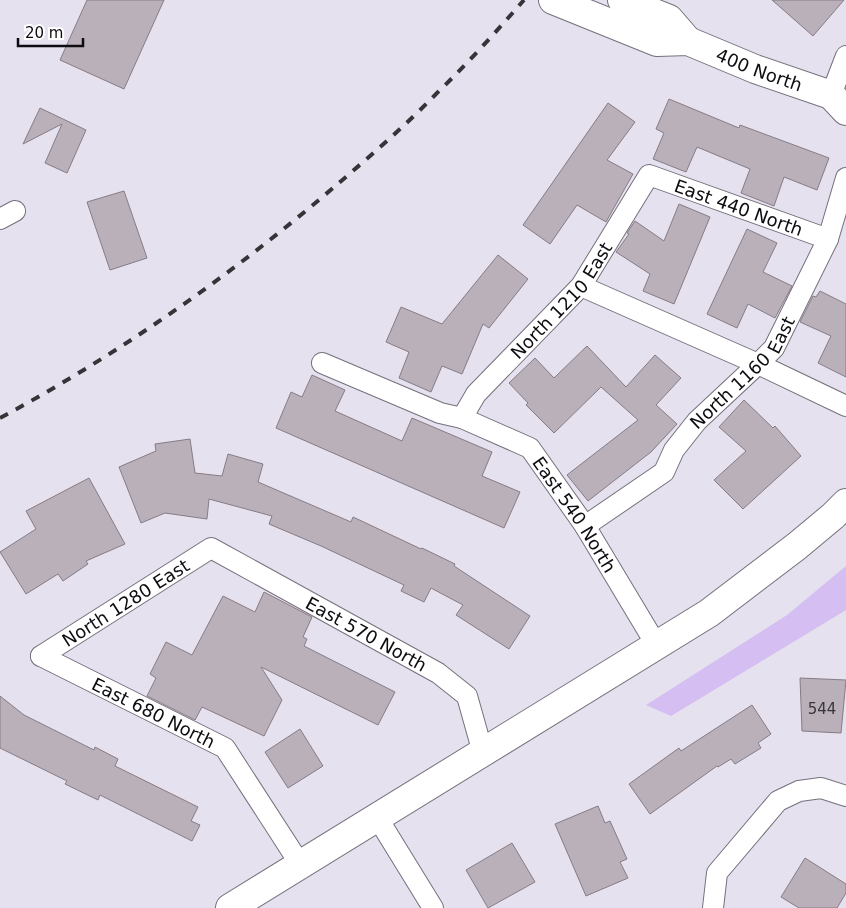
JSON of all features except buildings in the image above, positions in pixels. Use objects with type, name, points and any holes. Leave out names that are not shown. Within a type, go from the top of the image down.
[{"type":"main road","name":"400 North","points":[[553,0],[657,42],[688,41],[755,69],[841,99]]},
{"type":"main road","name":"400 North","points":[[622,0],[669,19],[688,41]]},
{"type":"main road","points":[[230,908],[709,613],[797,546],[846,503]]},
{"type":"street","points":[[841,99],[846,56]]},
{"type":"street","name":"East 440 North","points":[[648,175],[828,239]]},
{"type":"street","name":"North 1210 East","points":[[462,418],[476,394],[581,286],[648,175]]},
{"type":"street","name":"North 1160 East","points":[[585,526],[664,472],[674,450],[697,421],[774,348],[828,239],[846,178]]},
{"type":"street","points":[[581,286],[758,364],[846,406]]},
{"type":"street","name":"East 540 North","points":[[322,363],[440,413],[462,418],[530,448],[585,526],[657,646]]},
{"type":"street","name":"North 1280 East","points":[[41,656],[211,548]]},
{"type":"street","name":"East 570 North","points":[[211,548],[438,673],[467,696],[483,753]]},
{"type":"street","name":"East 680 North","points":[[41,656],[224,748],[300,864]]},
{"type":"street","points":[[712,908],[716,873],[778,801],[799,791],[821,788],[846,795]]},
{"type":"street","points":[[377,817],[433,908]]},
{"type":"shaded area","points":[[846,566],[846,610],[671,716],[646,705],[787,615]]},
{"type":"railway","points":[[0,418],[88,367],[172,312],[214,283],[294,221],[386,142],[448,83],[524,0]]}]
